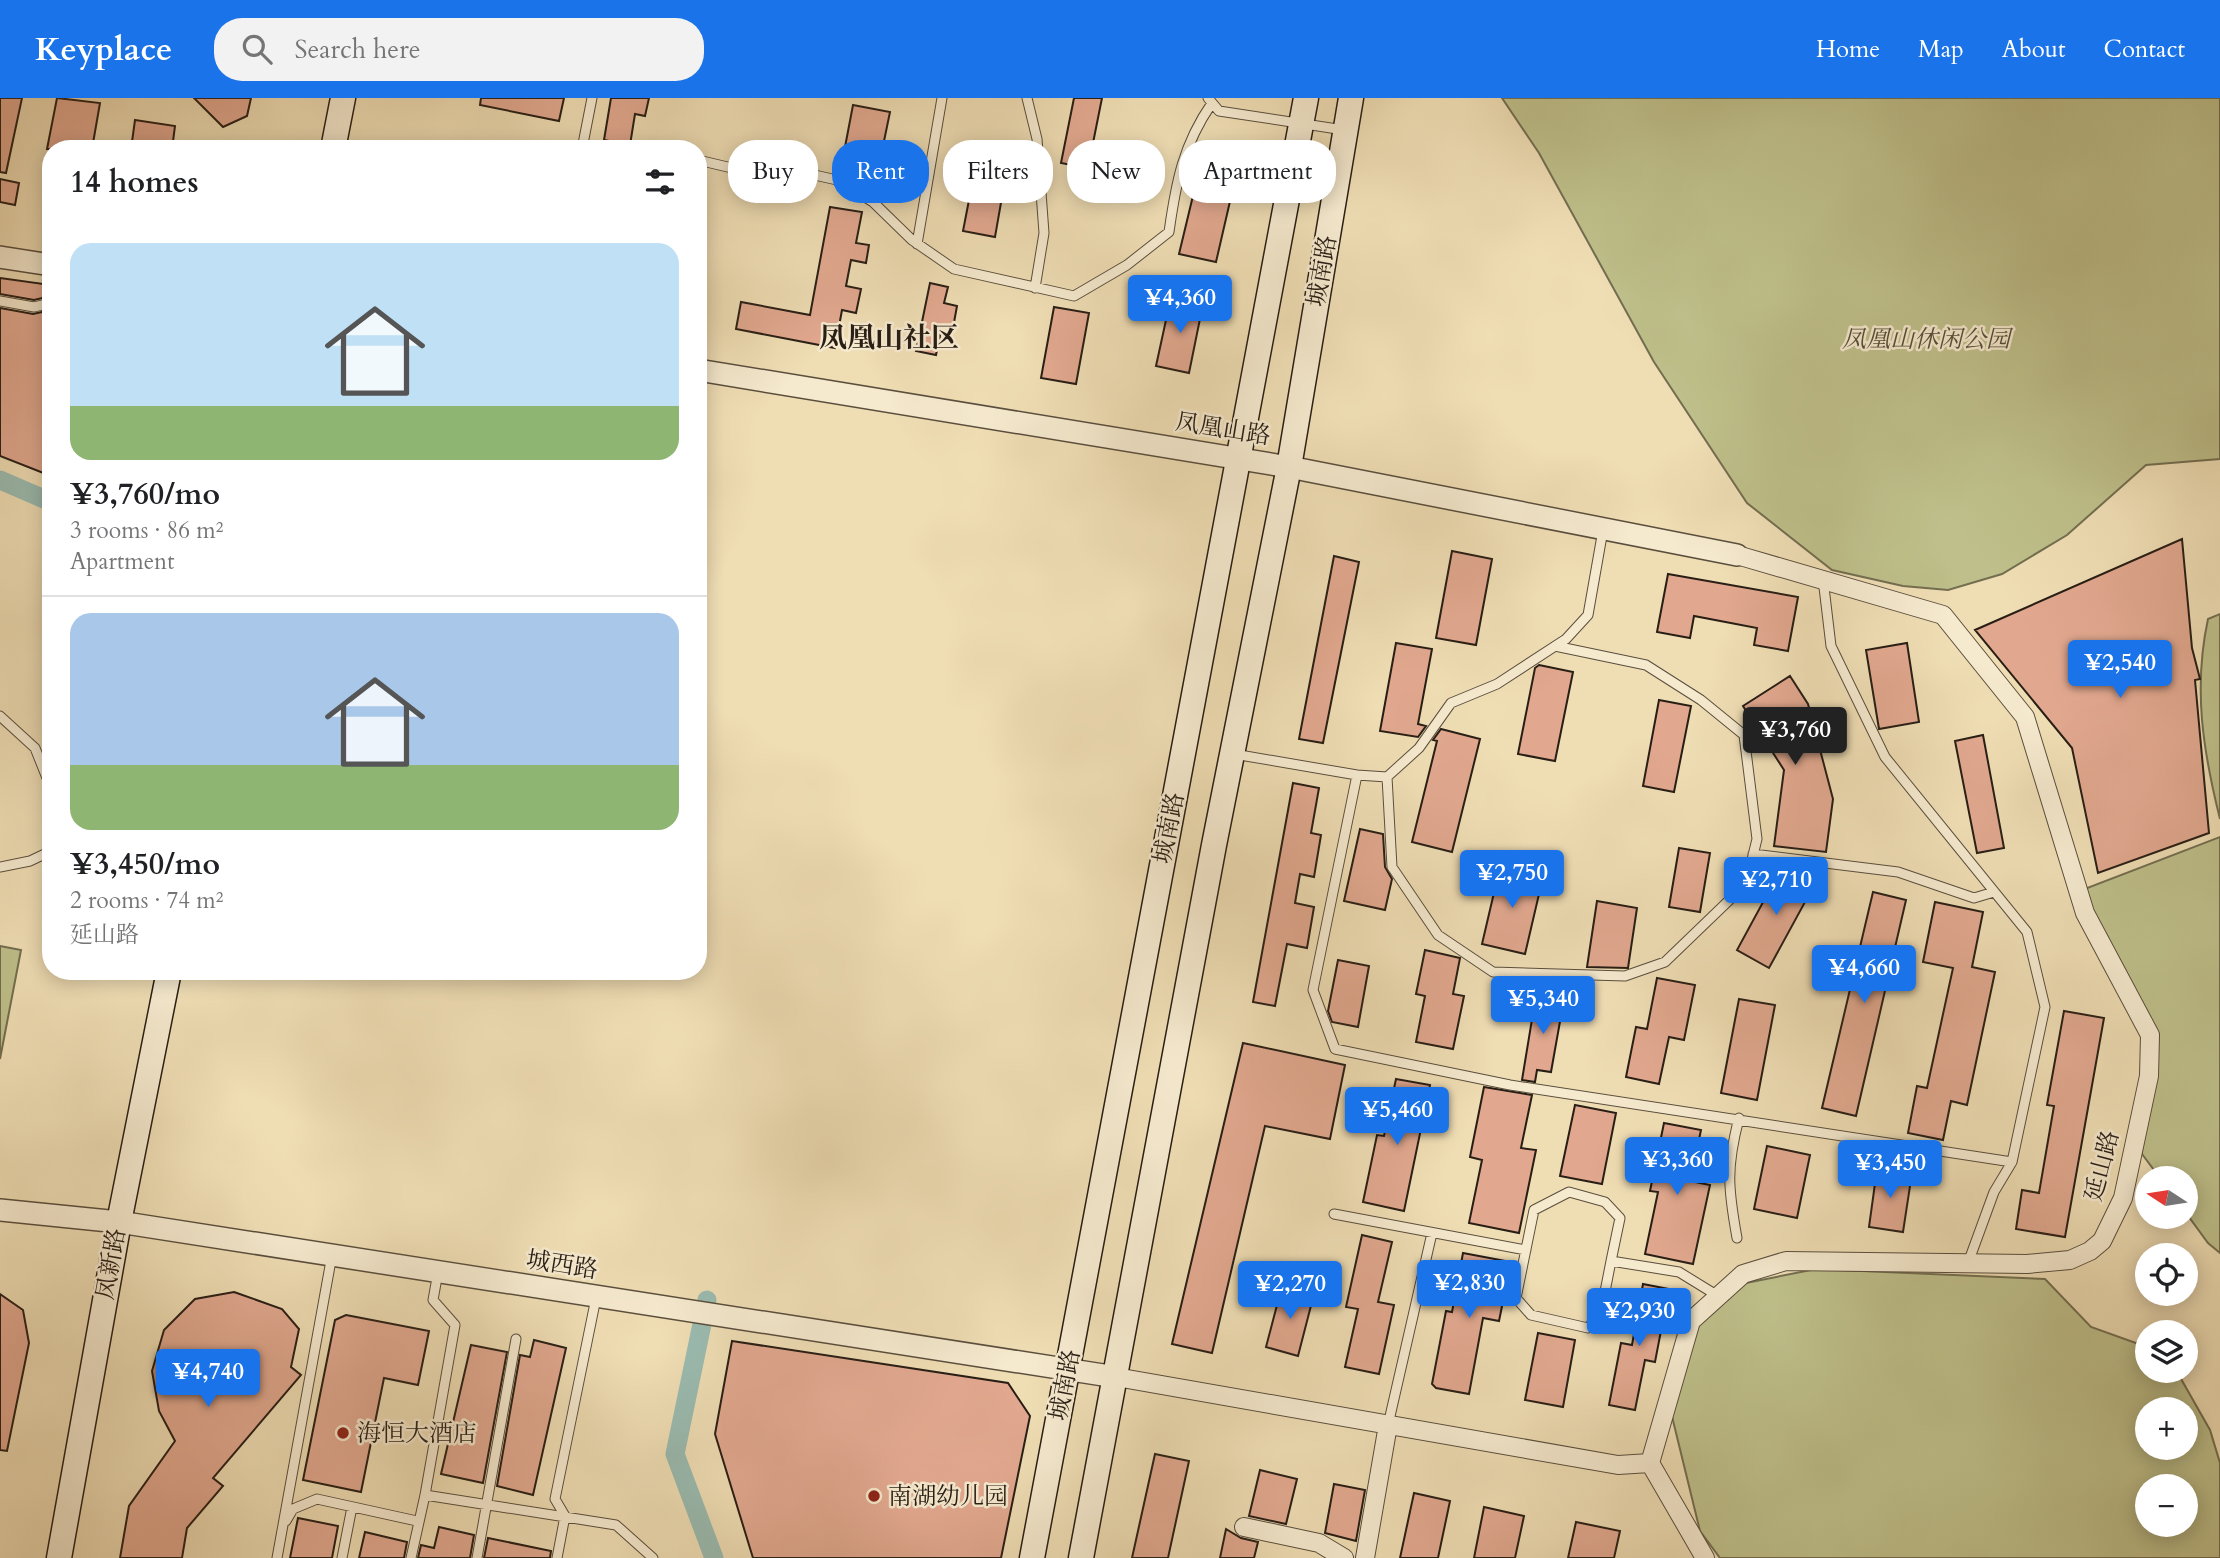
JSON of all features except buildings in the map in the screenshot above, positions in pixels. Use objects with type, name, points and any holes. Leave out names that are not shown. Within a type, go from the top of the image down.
[{"type":"main road","points":[[335,140],[343,98]]},
{"type":"main road","name":"城南路","points":[[1032,1558],[1306,98]]},
{"type":"main road","name":"城南路","points":[[1081,1558],[1289,467],[1351,98]]},
{"type":"main road","name":"凤新路","points":[[59,1558],[119,1222],[167,980]]},
{"type":"street","points":[[0,257],[42,264]]},
{"type":"street","name":"凤凰山路","points":[[707,371],[1289,467],[1737,555]]},
{"type":"street","points":[[1737,555],[1823,576]]},
{"type":"street","name":"延山路","points":[[1650,1463],[1691,1321],[1743,1273],[1786,1261],[2027,1264],[2070,1260],[2090,1251],[2102,1241],[2123,1198],[2149,1076],[2150,1035],[2085,913],[2025,717],[1943,615],[1823,576]]},
{"type":"street","name":"城西路","points":[[0,1210],[119,1222],[1116,1377]]},
{"type":"street","points":[[1116,1377],[1618,1465],[1650,1463],[1705,1558]]},
{"type":"street","points":[[1366,1558],[1388,1425]]},
{"type":"street","points":[[1244,1527],[1320,1544],[1344,1558]]},
{"type":"lane","points":[[584,140],[592,98]]},
{"type":"lane","points":[[917,244],[942,98]]},
{"type":"lane","points":[[1027,98],[1037,139],[1044,233],[1035,288]]},
{"type":"lane","points":[[707,162],[753,173],[810,174],[837,180],[873,202],[917,244],[954,269],[1074,296],[1127,265],[1169,232],[1176,184],[1193,130],[1210,100],[1219,111],[1346,131]]},
{"type":"lane","points":[[0,301],[34,307],[42,305]]},
{"type":"lane","points":[[1233,754],[1357,775],[1387,776],[1419,748],[1451,703],[1497,684],[1555,646],[1588,615],[1603,529]]},
{"type":"lane","points":[[1823,576],[1831,646],[1885,758],[2027,932],[2045,1007],[2012,1162],[1994,1192],[1968,1263]]},
{"type":"lane","points":[[1387,776],[1392,867],[1438,935],[1493,972],[1625,976],[1665,962],[1746,884],[1757,839],[1744,735],[1701,700],[1646,666],[1555,646]]},
{"type":"lane","points":[[0,716],[34,748],[42,767]]},
{"type":"lane","points":[[1357,775],[1313,990],[1335,1049],[1510,1085],[2012,1162]]},
{"type":"lane","points":[[1753,854],[1898,872],[1974,898],[1994,892]]},
{"type":"lane","points":[[0,867],[30,861],[42,855]]},
{"type":"lane","points":[[1737,1238],[1730,1195],[1728,1158],[1738,1118]]},
{"type":"lane","points":[[1569,1192],[1605,1202],[1620,1218],[1611,1261],[1601,1312],[1588,1328],[1531,1315],[1516,1298],[1534,1210],[1569,1192]]},
{"type":"lane","points":[[1334,1214],[1526,1250]]},
{"type":"lane","points":[[1388,1425],[1432,1233]]},
{"type":"lane","points":[[276,1558],[332,1255]]},
{"type":"lane","points":[[1611,1261],[1679,1272],[1718,1296]]},
{"type":"lane","points":[[411,1558],[455,1325],[433,1300],[438,1272]]},
{"type":"lane","points":[[557,1558],[565,1516],[555,1499],[597,1297]]},
{"type":"lane","points":[[477,1558],[516,1339]]},
{"type":"lane","points":[[425,1495],[616,1525],[653,1558]]},
{"type":"lane","points":[[282,1528],[293,1509],[317,1499],[417,1521]]},
{"type":"lane","points":[[342,1558],[352,1507]]},
{"type":"green space","name":"凤凰山休闲公园","points":[[1502,98],[2220,98],[2220,459],[2146,465],[2067,535],[2002,574],[1948,590],[1903,586],[1832,570],[1747,503],[1654,362],[1539,153]]},
{"type":"green space","points":[[2220,614],[2220,819],[2205,744],[2201,670],[2208,619]]},
{"type":"green space","points":[[2220,837],[2220,1253],[2198,1229],[2198,1166],[2151,1166],[2142,1154],[2145,1010],[2082,890]]},
{"type":"green space","points":[[0,946],[21,950],[0,1059]]},
{"type":"green space","points":[[1816,1269],[2045,1279],[2091,1327],[2135,1343],[2135,1383],[2183,1383],[2191,1397],[2135,1397],[2135,1460],[2198,1460],[2198,1409],[2210,1430],[2220,1463],[2220,1558],[1720,1558],[1700,1531],[1668,1400],[1697,1314],[1731,1286]]},
{"type":"waterway","points":[[0,480],[42,498]]},
{"type":"waterway","points":[[707,1300],[675,1454],[714,1558]]},
{"type":"place","name":"海恒大酒店","points":[[343,1433]]},
{"type":"place","name":"南湖幼儿园","points":[[874,1496]]},
{"type":"district","name":"凤凰山社区","points":[[889,338]]}]
